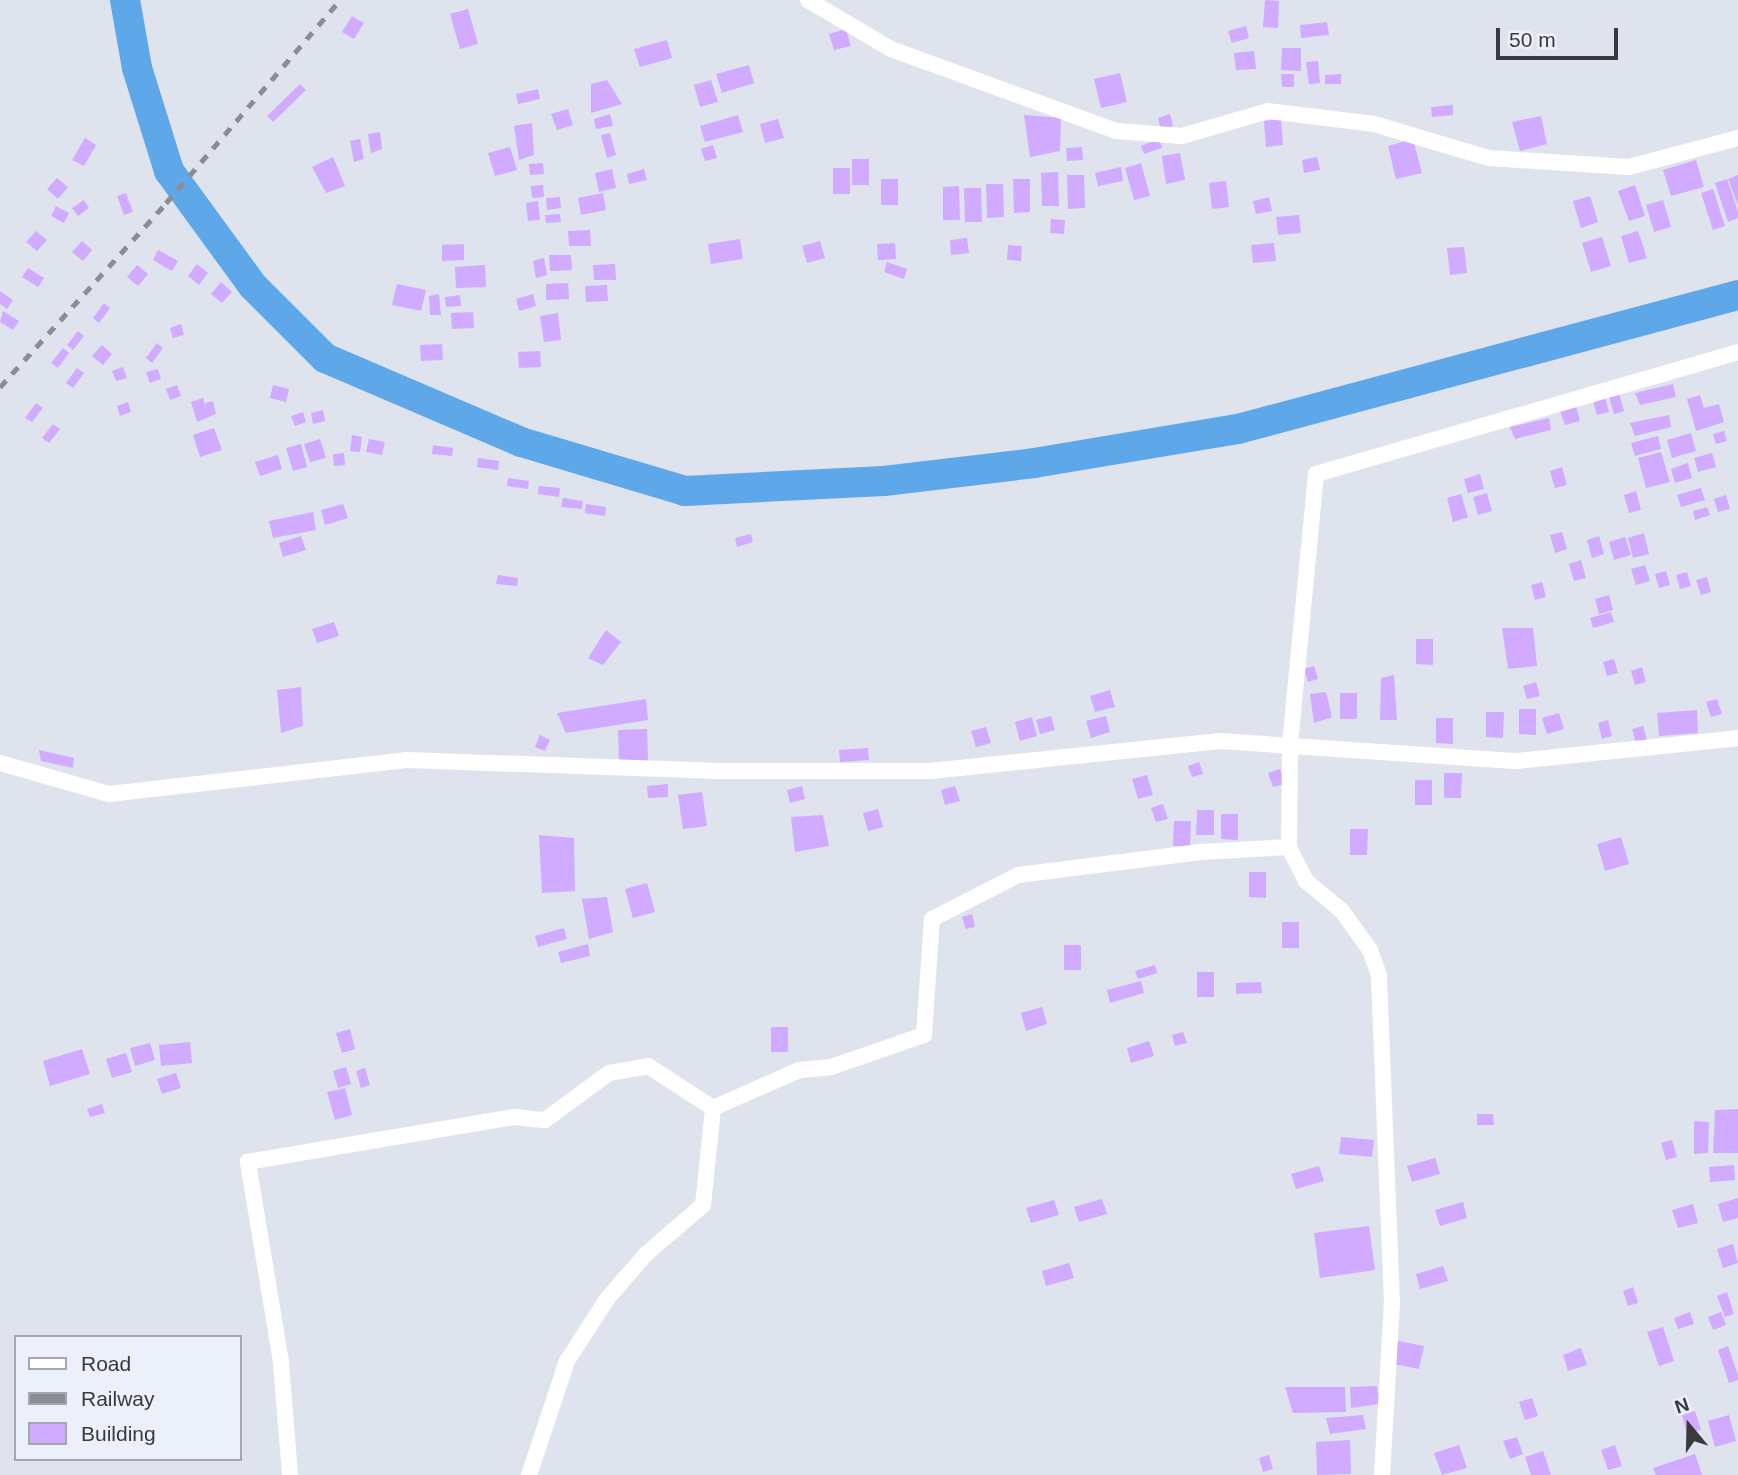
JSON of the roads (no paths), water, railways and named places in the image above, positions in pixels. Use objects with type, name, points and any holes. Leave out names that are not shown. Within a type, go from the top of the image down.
[{"type":"street","points":[[808,0],[891,50],[1116,131],[1182,136],[1268,111],[1374,124],[1489,158],[1629,167],[1738,138]]},
{"type":"street","points":[[1381,1475],[1392,1303],[1379,975],[1370,950],[1342,911],[1306,881],[1289,847],[1290,744],[1316,474],[1738,352]]},
{"type":"street","points":[[0,763],[109,794],[406,760],[714,771],[930,771],[1220,741],[1517,761],[1738,738]]},
{"type":"street","points":[[713,1108],[799,1070],[831,1068],[924,1035],[932,919],[1018,876],[1201,852],[1289,847]]},
{"type":"street","points":[[290,1475],[281,1362],[248,1162],[514,1117],[545,1120],[609,1073],[648,1066],[713,1108]]},
{"type":"street","points":[[529,1475],[568,1361],[607,1299],[646,1254],[703,1205],[713,1108]]},
{"type":"waterway","points":[[125,0],[137,68],[169,171],[253,286],[325,358],[521,442],[685,491],[884,481],[1034,463],[1238,429],[1738,295]]},
{"type":"railway","points":[[0,387],[166,203],[340,0]]}]
